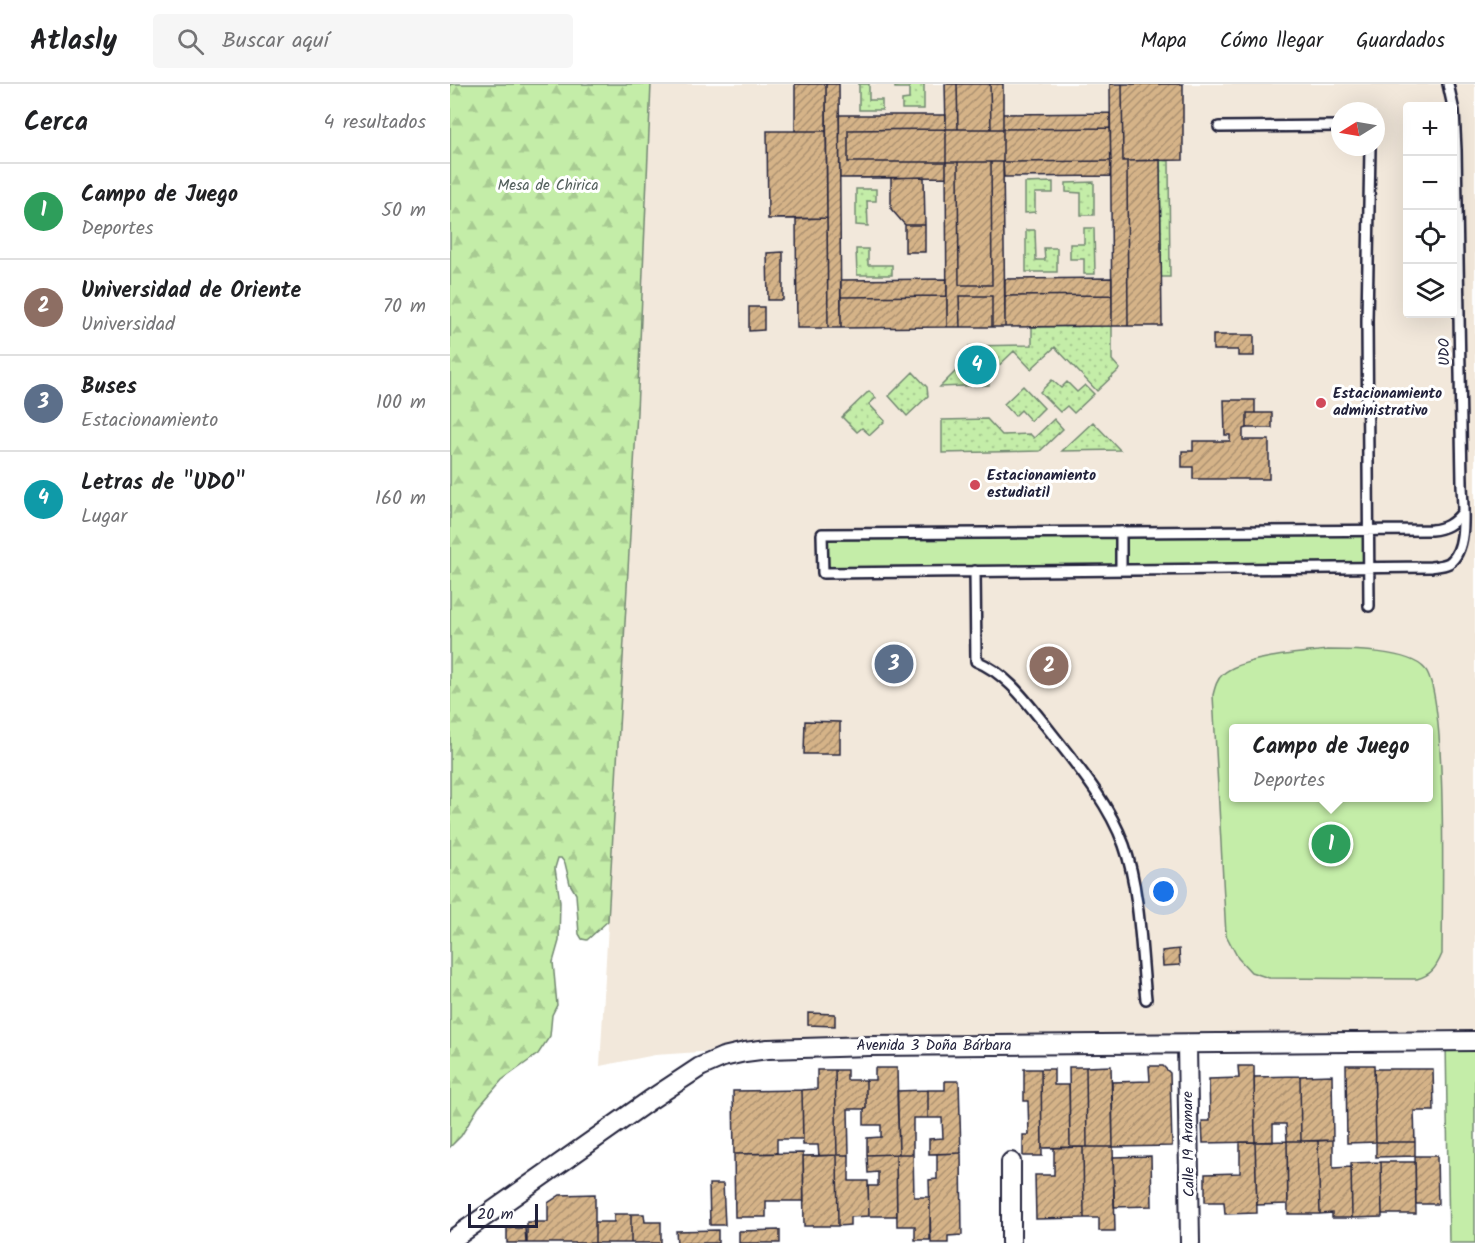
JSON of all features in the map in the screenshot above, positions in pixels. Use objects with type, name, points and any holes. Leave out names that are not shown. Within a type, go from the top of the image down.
[{"type":"street","name":"Avenida 3 Doña Bárbara","points":[[450,1241],[650,1100],[700,1067],[723,1057],[768,1049],[803,1047],[1475,1041]]},
{"type":"street","name":"Calle 19 Aramare","points":[[1187,1044],[1190,1243]]},
{"type":"street","points":[[1011,1162],[1011,1243]]},
{"type":"lane","name":"UDO","points":[[1369,568],[1443,566],[1457,554],[1461,544],[1456,150],[1454,111],[1448,84]]},
{"type":"lane","points":[[1219,127],[1331,126]]},
{"type":"lane","points":[[1369,606],[1367,321],[1370,156]]},
{"type":"lane","points":[[1369,568],[823,573],[822,534],[1442,529],[1449,526],[1462,513]]},
{"type":"lane","points":[[1121,532],[1121,570]]},
{"type":"lane","points":[[975,571],[976,661],[996,671],[1038,716],[1094,789],[1125,846],[1136,900],[1146,999]]},
{"type":"shaded area","points":[[651,84],[1475,84],[1475,1037],[804,1045],[655,1055],[600,1066],[637,412]]},
{"type":"green space","name":"Mesa de Chirica","points":[[450,84],[651,84],[637,412],[608,921],[587,940],[582,939],[579,934],[576,894],[570,884],[565,863],[558,858],[555,868],[560,902],[559,941],[553,962],[557,1005],[552,1015],[550,1036],[538,1054],[502,1080],[478,1108],[461,1136],[450,1147]]},
{"type":"green space","points":[[859,84],[869,84],[869,100],[882,100],[882,110],[859,110]]},
{"type":"green space","points":[[895,84],[924,84],[924,109],[902,109],[902,100],[909,99],[909,88],[895,88]]},
{"type":"green space","points":[[1160,160],[1169,161],[1170,277],[1161,277]]},
{"type":"green space","points":[[1053,182],[1053,193],[1035,193],[1035,212],[1025,213],[1025,183]]},
{"type":"green space","points":[[1094,182],[1094,215],[1081,215],[1081,193],[1066,192],[1066,183]]},
{"type":"green space","points":[[856,189],[876,189],[876,201],[867,201],[868,226],[856,225]]},
{"type":"green space","points":[[1084,228],[1094,228],[1095,274],[1084,274],[1084,259],[1070,259],[1070,244],[1084,244]]},
{"type":"green space","points":[[1026,230],[1035,230],[1036,260],[1045,260],[1044,248],[1057,248],[1057,272],[1026,272]]},
{"type":"green space","points":[[856,249],[868,249],[868,265],[892,265],[892,275],[857,275]]},
{"type":"green space","points":[[1112,326],[1112,360],[1120,369],[1097,391],[1055,347],[1031,369],[1014,351],[989,375],[989,385],[940,387],[969,358],[969,346],[1032,345],[1032,327]]},
{"type":"green space","points":[[913,372],[927,387],[928,396],[907,416],[889,396]]},
{"type":"green space","points":[[1052,380],[1061,388],[1067,382],[1077,392],[1085,385],[1094,394],[1074,413],[1067,406],[1060,412],[1040,392]]},
{"type":"green space","points":[[1023,386],[1044,408],[1031,421],[1021,410],[1015,416],[1004,404]]},
{"type":"green space","points":[[869,391],[876,398],[869,404],[885,421],[870,435],[862,428],[857,432],[842,417]]},
{"type":"green space","points":[[987,419],[1002,435],[1030,434],[1034,438],[1054,419],[1063,429],[1040,451],[942,453],[942,420]]},
{"type":"green space","points":[[1093,422],[1120,450],[1062,451]]},
{"type":"green space","points":[[1367,533],[1367,565],[1123,568],[1123,535]]},
{"type":"green space","points":[[1119,534],[1119,568],[825,571],[824,536]]},
{"type":"green space","points":[[1328,650],[1379,652],[1406,658],[1425,669],[1432,687],[1437,718],[1443,851],[1442,954],[1433,970],[1426,975],[1417,979],[1269,978],[1251,972],[1238,958],[1226,935],[1213,695],[1219,678],[1232,668],[1273,657]]},
{"type":"green space","points":[[1446,1042],[1475,1042],[1475,1243],[1449,1243]]},
{"type":"building","points":[[795,84],[826,84],[826,131],[795,131]]},
{"type":"building","points":[[826,84],[839,84],[841,328],[828,328]]},
{"type":"building","points":[[945,84],[957,84],[958,129],[946,129]]},
{"type":"building","points":[[957,84],[990,84],[991,129],[958,129]]},
{"type":"building","points":[[990,84],[1003,84],[1003,129],[991,129]]},
{"type":"building","points":[[1110,84],[1122,84],[1123,161],[1127,161],[1128,326],[1112,326]]},
{"type":"building","points":[[1122,84],[1183,84],[1183,160],[1123,161]]},
{"type":"building","points":[[1110,113],[1110,128],[1003,129],[1003,114]]},
{"type":"building","points":[[839,115],[946,115],[946,129],[848,130],[848,162],[946,162],[946,177],[840,178]]},
{"type":"building","points":[[1110,128],[1111,161],[1003,162],[1003,129]]},
{"type":"building","points":[[946,129],[946,162],[848,162],[848,130]]},
{"type":"building","points":[[946,129],[1003,129],[1003,162],[946,162]]},
{"type":"building","points":[[767,131],[826,131],[827,218],[768,219]]},
{"type":"building","points":[[1160,160],[1162,326],[1128,326],[1127,161]]},
{"type":"building","points":[[1111,161],[1110,176],[1004,177],[1003,162]]},
{"type":"building","points":[[946,162],[958,162],[959,285],[992,285],[991,162],[1003,162],[1005,327],[992,327],[992,296],[959,296],[960,327],[947,327]]},
{"type":"building","points":[[958,162],[991,162],[992,285],[959,285]]},
{"type":"building","points":[[924,177],[925,225],[905,225],[891,209],[891,178]]},
{"type":"building","points":[[827,218],[828,328],[797,328],[796,219]]},
{"type":"building","points":[[905,225],[925,225],[925,252],[905,252]]},
{"type":"building","points":[[783,252],[783,300],[768,300],[767,253]]},
{"type":"building","points":[[1112,278],[1112,295],[1005,296],[1005,279]]},
{"type":"building","points":[[947,279],[947,296],[841,297],[841,280]]},
{"type":"building","points":[[1112,295],[1112,326],[1005,327],[1005,296]]},
{"type":"building","points":[[947,296],[947,327],[841,328],[841,297]]},
{"type":"building","points":[[959,296],[992,296],[992,327],[960,327]]},
{"type":"building","points":[[749,307],[764,307],[764,330],[749,331]]},
{"type":"building","points":[[1213,335],[1254,335],[1254,356],[1238,356],[1238,350],[1213,350]]},
{"type":"building","points":[[1224,400],[1255,400],[1255,413],[1247,413],[1247,428],[1243,429],[1243,440],[1269,440],[1269,479],[1193,479],[1193,467],[1182,467],[1182,451],[1193,451],[1193,441],[1230,441],[1230,435],[1225,435]]},
{"type":"building","points":[[1247,413],[1272,413],[1272,428],[1247,428]]},
{"type":"building","points":[[805,721],[840,722],[840,754],[804,754]]},
{"type":"building","points":[[1179,949],[1180,965],[1163,966],[1162,951]]},
{"type":"building","points":[[808,1013],[835,1014],[835,1026],[808,1025]]},
{"type":"building","points":[[1346,1065],[1374,1065],[1376,1142],[1347,1143]]},
{"type":"building","points":[[1111,1066],[1113,1147],[1087,1147],[1086,1067]]},
{"type":"building","points":[[1149,1066],[1163,1066],[1170,1073],[1172,1146],[1113,1147],[1112,1082],[1150,1081]]},
{"type":"building","points":[[1238,1066],[1254,1066],[1255,1142],[1203,1143],[1202,1121],[1210,1121],[1209,1079],[1239,1078]]},
{"type":"building","points":[[1069,1067],[1086,1067],[1087,1147],[1070,1147]]},
{"type":"building","points":[[875,1068],[897,1068],[899,1154],[867,1155],[867,1138],[881,1137],[881,1125],[864,1125],[866,1080],[875,1080]]},
{"type":"building","points":[[1024,1069],[1041,1069],[1042,1156],[1023,1156],[1023,1135],[1029,1135],[1028,1101],[1024,1101]]},
{"type":"building","points":[[1041,1069],[1054,1069],[1054,1085],[1069,1085],[1070,1147],[1042,1148]]},
{"type":"building","points":[[1374,1069],[1433,1069],[1434,1111],[1414,1111],[1415,1142],[1376,1142]]},
{"type":"building","points":[[817,1070],[835,1070],[837,1155],[819,1156],[818,1145],[803,1145],[802,1090],[817,1089]]},
{"type":"building","points":[[835,1070],[847,1070],[847,1080],[866,1080],[866,1109],[848,1109],[849,1155],[837,1155]]},
{"type":"building","points":[[1332,1075],[1333,1140],[1301,1141],[1300,1076]]},
{"type":"building","points":[[1300,1076],[1301,1141],[1287,1141],[1286,1124],[1273,1124],[1273,1142],[1255,1142],[1254,1077]]},
{"type":"building","points":[[945,1081],[959,1081],[961,1153],[929,1154],[929,1139],[943,1138],[942,1118],[928,1118],[928,1090],[945,1090]]},
{"type":"building","points":[[802,1090],[803,1139],[777,1139],[777,1153],[734,1154],[733,1091]]},
{"type":"building","points":[[928,1090],[928,1118],[913,1118],[913,1154],[899,1154],[897,1091]]},
{"type":"building","points":[[1333,1140],[1333,1168],[1351,1167],[1352,1218],[1332,1218],[1332,1213],[1320,1214],[1318,1141]]},
{"type":"building","points":[[1287,1141],[1318,1141],[1320,1214],[1288,1214]]},
{"type":"building","points":[[1287,1141],[1288,1204],[1257,1205],[1255,1142]]},
{"type":"building","points":[[1240,1142],[1255,1142],[1257,1213],[1225,1214],[1224,1202],[1205,1202],[1205,1174],[1240,1173]]},
{"type":"building","points":[[1376,1142],[1415,1142],[1415,1156],[1376,1157]]},
{"type":"building","points":[[1083,1147],[1084,1218],[1036,1219],[1035,1175],[1054,1175],[1054,1148]]},
{"type":"building","points":[[1083,1147],[1113,1147],[1115,1231],[1099,1231],[1099,1218],[1084,1218]]},
{"type":"building","points":[[803,1153],[804,1201],[766,1201],[766,1217],[735,1217],[734,1154]]},
{"type":"building","points":[[961,1153],[962,1235],[948,1236],[948,1243],[931,1243],[929,1180],[937,1179],[937,1154]]},
{"type":"building","points":[[896,1154],[897,1216],[869,1216],[868,1186],[878,1186],[878,1172],[868,1173],[867,1155]]},
{"type":"building","points":[[896,1154],[913,1154],[914,1197],[930,1197],[930,1240],[915,1240],[915,1226],[897,1226]]},
{"type":"building","points":[[837,1155],[838,1226],[804,1226],[803,1156]]},
{"type":"building","points":[[837,1155],[849,1155],[849,1181],[868,1181],[869,1216],[850,1217],[850,1225],[838,1226]]},
{"type":"building","points":[[1151,1156],[1152,1206],[1114,1207],[1113,1157]]},
{"type":"building","points":[[1415,1156],[1437,1156],[1438,1204],[1416,1204]]},
{"type":"building","points":[[1381,1162],[1415,1162],[1416,1214],[1382,1214]]},
{"type":"building","points":[[1381,1162],[1382,1217],[1352,1218],[1351,1163]]},
{"type":"building","points":[[709,1184],[723,1184],[725,1225],[710,1225]]},
{"type":"building","points":[[595,1194],[595,1243],[527,1243],[527,1222],[548,1222],[548,1203],[560,1195]]},
{"type":"building","points":[[614,1214],[631,1214],[631,1243],[595,1243],[595,1222],[614,1222]]},
{"type":"building","points":[[631,1214],[644,1214],[645,1222],[661,1222],[661,1243],[631,1243]]},
{"type":"building","points":[[507,1228],[525,1228],[526,1243],[507,1243]]},
{"type":"building","points":[[718,1230],[718,1243],[677,1243],[676,1231]]},
{"type":"building","points":[[780,1230],[780,1243],[739,1243],[739,1231]]},
{"type":"place","name":"Letras de \"UDO\"","points":[[977,365]]},
{"type":"place","name":"Estacionamiento administrativo","points":[[1321,403]]},
{"type":"place","name":"Estacionamiento estudiatil","points":[[975,485]]},
{"type":"place","name":"Buses","points":[[894,664]]},
{"type":"place","name":"Universidad de Oriente","points":[[1049,666]]},
{"type":"place","name":"Campo de Juego","points":[[1331,844]]}]
